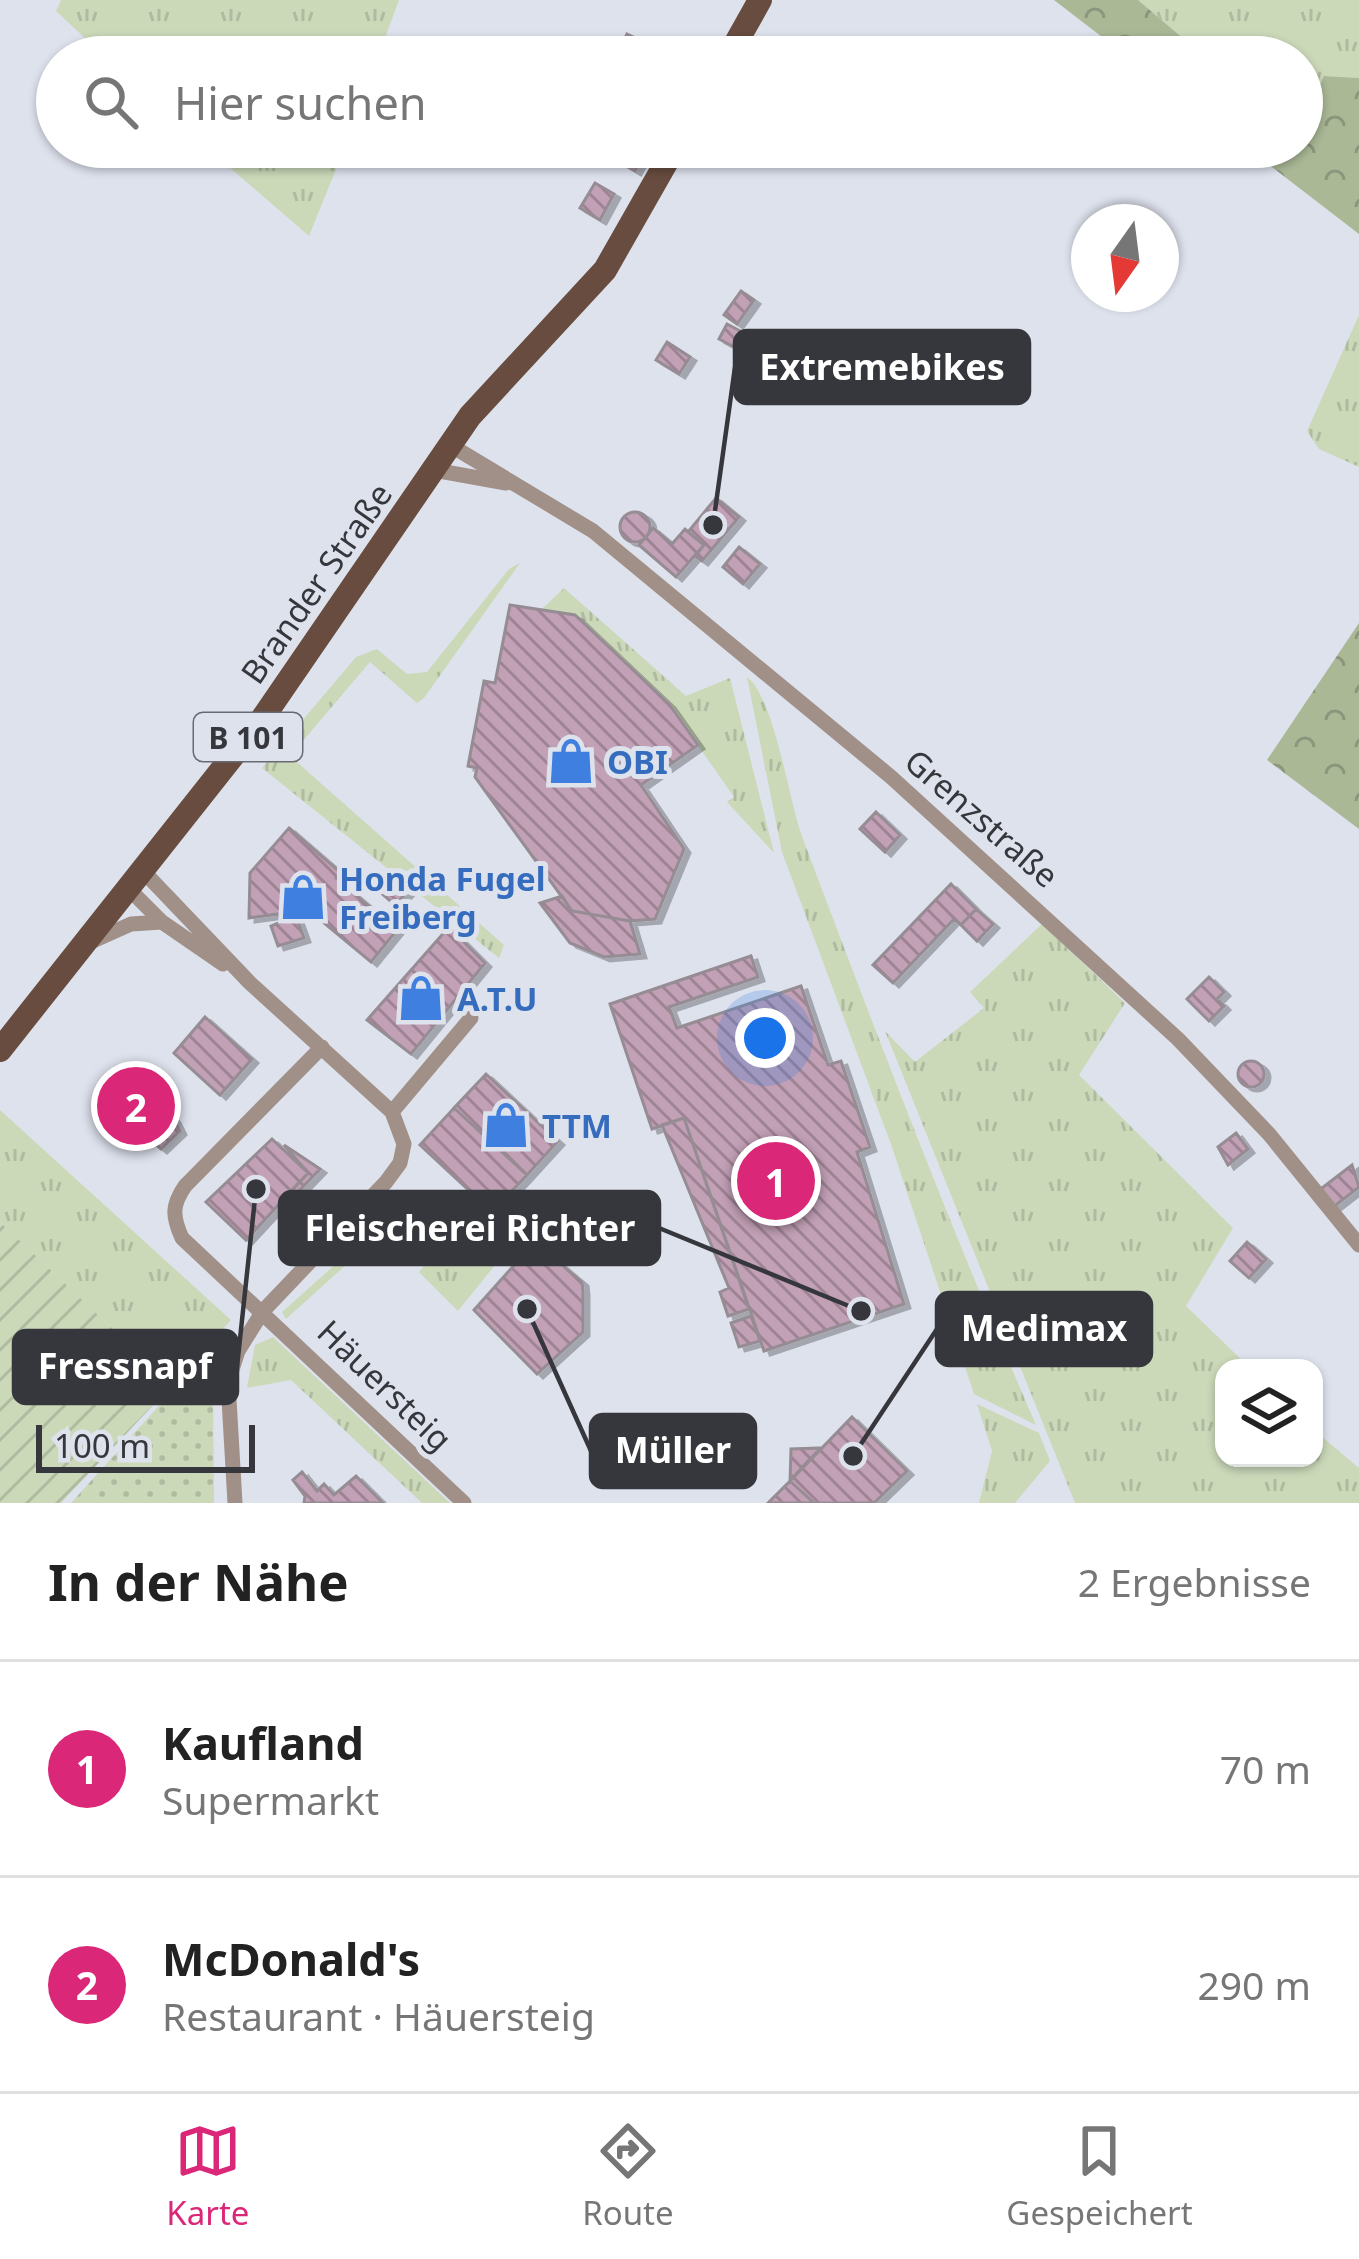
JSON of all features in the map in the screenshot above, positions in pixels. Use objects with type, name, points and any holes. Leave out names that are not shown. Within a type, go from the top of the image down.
[{"type":"main road","points":[[740,36],[760,0]]},
{"type":"main road","name":"Brander Straße","points":[[0,1050],[262,719],[450,445],[527,351],[605,270],[663,168]]},
{"type":"street","name":"Grenzstraße","points":[[450,445],[593,531],[725,637],[1046,914],[1253,1118],[1359,1245]]},
{"type":"street","name":"Grenzstraße","points":[[434,470],[520,486]]},
{"type":"street","points":[[136,880],[161,922],[250,983]]},
{"type":"street","points":[[136,880],[392,1112],[404,1144],[400,1163],[342,1233],[263,1311],[238,1351],[228,1382],[235,1503]]},
{"type":"street","points":[[85,945],[131,924],[161,922]]},
{"type":"street","points":[[392,1112],[471,1018]]},
{"type":"street","name":"Häuersteig","points":[[322,1047],[174,1201],[173,1220],[182,1238],[464,1503]]},
{"type":"green space","points":[[61,0],[399,0],[386,36],[83,36],[56,11]]},
{"type":"green space","points":[[1054,0],[1138,0],[1180,36],[1101,36]]},
{"type":"green space","points":[[1138,0],[1359,0],[1359,78],[1323,78],[1323,36],[1180,36]]},
{"type":"green space","points":[[1323,78],[1359,78],[1359,234],[1273,168],[1323,168]]},
{"type":"green space","points":[[230,168],[337,168],[309,236]]},
{"type":"green space","points":[[1359,315],[1359,467],[1319,449],[1307,431]]},
{"type":"green space","points":[[520,563],[424,698],[417,703],[370,662],[290,756],[504,945],[499,958],[262,768],[356,657],[377,649],[407,674],[427,672],[509,569]]},
{"type":"green space","points":[[564,588],[686,696],[730,678],[774,853],[727,802],[734,797],[669,704],[575,615],[542,609]]},
{"type":"green space","points":[[1359,623],[1359,829],[1267,760]]},
{"type":"green space","points":[[747,677],[766,706],[803,839],[887,1060],[1036,1425],[974,1394],[892,1147],[782,852]]},
{"type":"green space","points":[[1042,924],[1125,1003],[1079,1075],[1233,1228],[1186,1306],[1241,1359],[1215,1359],[1215,1467],[1323,1467],[1323,1438],[1359,1468],[1359,1503],[1075,1503],[885,1031],[915,1062],[984,1008],[970,992]]},
{"type":"green space","points":[[0,1110],[231,1320],[172,1385],[0,1222]]},
{"type":"green space","points":[[390,1202],[430,1239],[431,1251],[415,1267],[378,1236],[286,1319],[282,1312],[356,1246]]},
{"type":"green space","points":[[0,1222],[172,1385],[61,1503],[0,1503]]},
{"type":"green space","points":[[459,1223],[496,1257],[496,1264],[458,1311],[419,1272]]},
{"type":"green space","points":[[273,1337],[450,1503],[422,1503],[291,1380],[247,1388],[255,1345]]},
{"type":"green space","points":[[199,1376],[213,1395],[214,1503],[71,1503],[185,1377]]},
{"type":"green space","points":[[977,1404],[1039,1433],[1050,1461],[1015,1503],[979,1503],[992,1451]]},
{"type":"building","points":[[595,183],[614,194],[600,220],[580,208]]},
{"type":"building","points":[[741,291],[754,300],[737,324],[724,315]]},
{"type":"building","points":[[727,324],[776,350],[768,365],[719,339]]},
{"type":"building","points":[[667,342],[690,357],[679,374],[656,360]]},
{"type":"building","points":[[716,498],[739,517],[702,561],[695,556],[704,545],[688,532]]},
{"type":"building","points":[[635,512],[646,516],[650,527],[646,538],[635,542],[624,538],[620,527],[624,516]]},
{"type":"building","points":[[653,528],[672,544],[685,529],[704,545],[676,577],[639,545]]},
{"type":"building","points":[[739,547],[760,564],[743,584],[723,567]]},
{"type":"building","name":"OBI","points":[[510,605],[575,615],[669,704],[698,745],[641,785],[684,849],[655,919],[630,921],[572,911],[475,777],[477,768],[468,766],[484,681],[495,683]]},
{"type":"building","points":[[876,812],[900,835],[885,852],[860,829]]},
{"type":"building","name":"Honda Fugel Freiberg","points":[[289,828],[340,872],[336,878],[397,930],[371,962],[300,903],[294,910],[304,938],[278,946],[271,926],[281,922],[278,914],[249,918],[250,873]]},
{"type":"building","points":[[396,874],[411,888],[395,905],[380,892]]},
{"type":"building","points":[[951,884],[976,909],[961,925],[954,919],[893,983],[873,965]]},
{"type":"building","points":[[562,896],[572,911],[630,921],[640,954],[604,957],[570,943],[540,903]]},
{"type":"building","points":[[976,909],[993,924],[977,941],[961,925]]},
{"type":"building","name":"A.T.U","points":[[449,927],[485,963],[411,1054],[367,1020]]},
{"type":"building","points":[[751,956],[758,977],[669,1007],[677,1028],[801,986],[828,1065],[841,1061],[870,1147],[857,1152],[904,1304],[764,1351],[684,1118],[652,1129],[610,1004]]},
{"type":"building","points":[[1209,977],[1224,992],[1217,999],[1224,1006],[1209,1021],[1187,999]]},
{"type":"building","points":[[205,1017],[252,1059],[220,1095],[174,1053]]},
{"type":"building","points":[[1251,1061],[1264,1074],[1251,1087],[1238,1074]]},
{"type":"building","points":[[119,1069],[174,1119],[180,1131],[161,1149],[96,1092]]},
{"type":"building","name":"TTM","points":[[486,1074],[558,1141],[527,1175],[454,1108]]},
{"type":"building","points":[[454,1108],[527,1175],[492,1212],[420,1145]]},
{"type":"building","points":[[684,1118],[749,1309],[728,1316],[720,1292],[729,1288],[662,1125]]},
{"type":"building","points":[[1236,1133],[1248,1149],[1228,1165],[1218,1147]]},
{"type":"building","points":[[272,1139],[308,1173],[246,1240],[206,1202]]},
{"type":"building","points":[[284,1145],[320,1169],[294,1196],[290,1192],[308,1173]]},
{"type":"building","points":[[1352,1165],[1359,1187],[1332,1208],[1318,1191]]},
{"type":"building","points":[[535,1242],[582,1282],[583,1291],[583,1332],[537,1374],[474,1310]]},
{"type":"building","points":[[1247,1242],[1266,1259],[1249,1278],[1230,1261]]},
{"type":"building","points":[[751,1316],[760,1341],[739,1347],[731,1323]]},
{"type":"building","points":[[852,1417],[907,1471],[874,1503],[814,1503],[790,1481]]},
{"type":"building","points":[[821,1448],[806,1463],[790,1481],[791,1449]]},
{"type":"building","points":[[302,1472],[317,1491],[324,1484],[334,1495],[356,1476],[383,1503],[304,1503],[305,1496],[293,1480]]},
{"type":"building","points":[[790,1481],[814,1503],[768,1503]]},
{"type":"place","name":"Extremebikes","points":[[713,525]]},
{"type":"place","name":"OBI","points":[[571,761]]},
{"type":"place","name":"Honda Fugel Freiberg","points":[[303,897]]},
{"type":"place","name":"A.T.U","points":[[421,998]]},
{"type":"place","name":"McDonald's","points":[[136,1106]]},
{"type":"place","name":"TTM","points":[[506,1125]]},
{"type":"place","name":"Kaufland","points":[[776,1181]]},
{"type":"place","name":"Fressnapf","points":[[256,1189]]},
{"type":"place","name":"Müller","points":[[527,1309]]},
{"type":"place","name":"Fleischerei Richter","points":[[861,1311]]},
{"type":"place","name":"Medimax","points":[[853,1456]]}]
